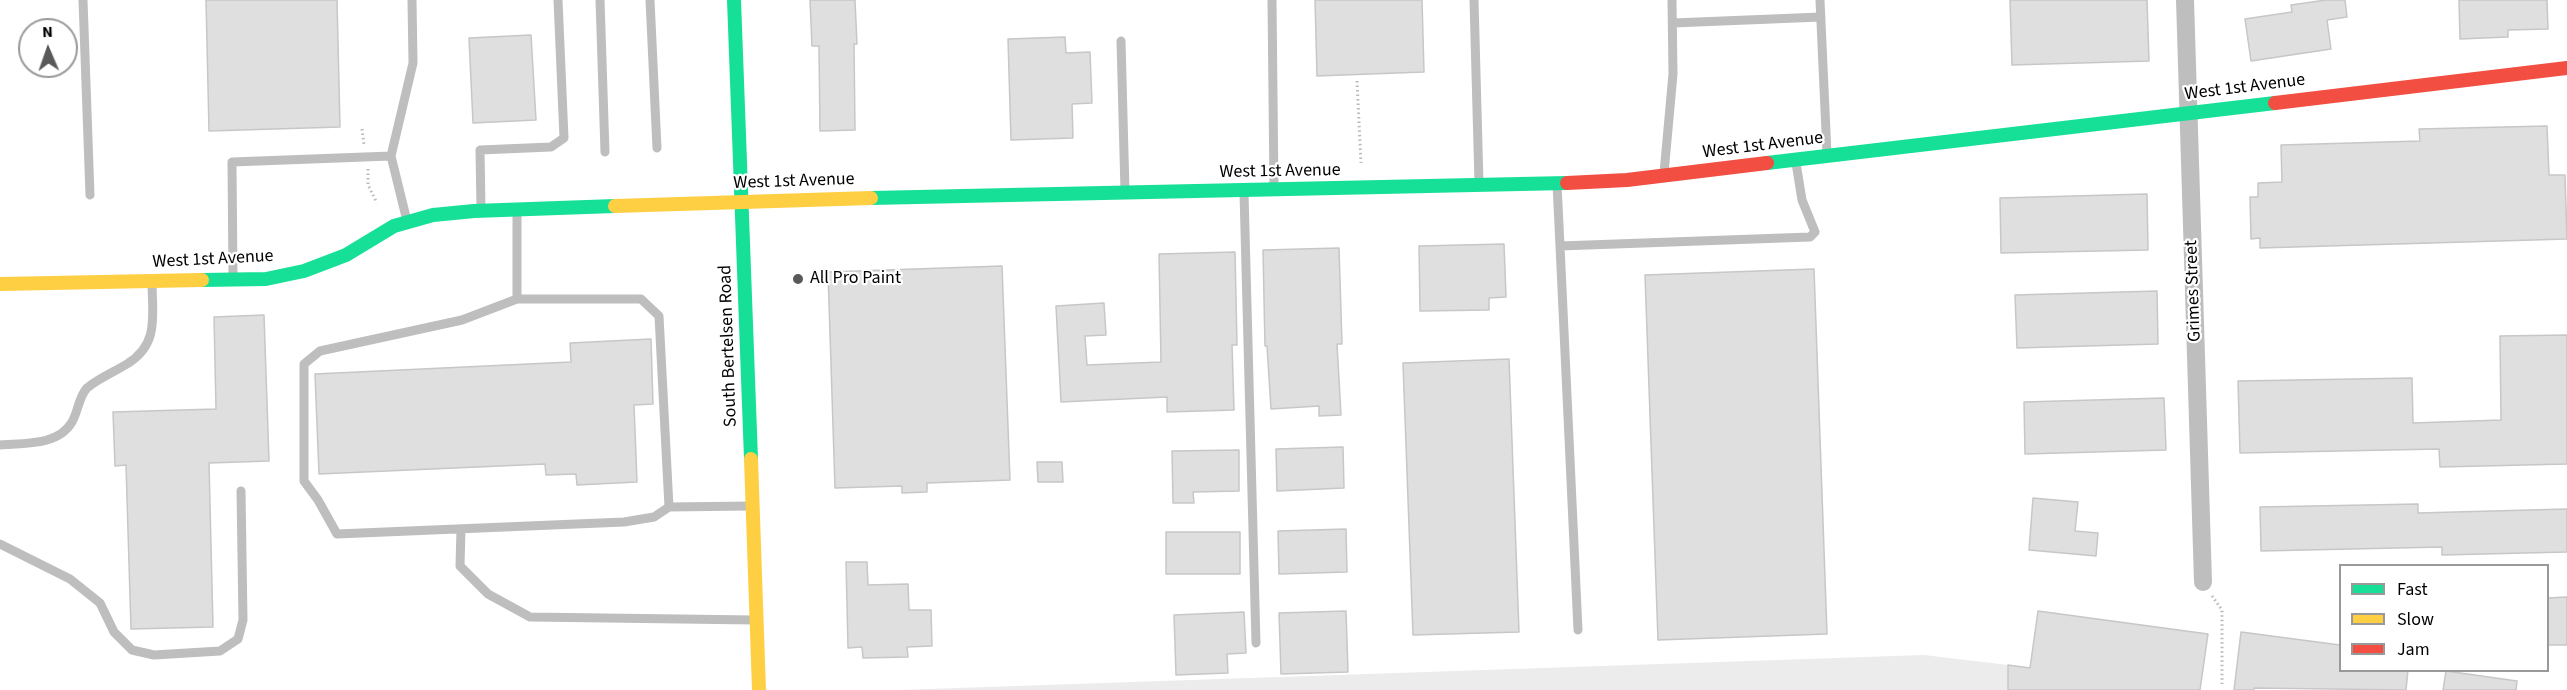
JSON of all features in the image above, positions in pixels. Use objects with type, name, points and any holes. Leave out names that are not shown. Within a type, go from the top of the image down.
[{"type":"street","name":"South Bertelsen Road","points":[[734,0],[759,690]]},
{"type":"street","name":"Grimes Street","points":[[2185,0],[2203,582]]},
{"type":"street","name":"West 1st Avenue","points":[[0,284],[266,279],[304,271],[346,255],[394,226],[433,215],[481,211],[741,202],[1557,184],[1664,176],[2567,68]]},
{"type":"lane","points":[[83,0],[90,195]]},
{"type":"lane","points":[[407,223],[391,156],[413,63],[411,0]]},
{"type":"lane","points":[[481,211],[480,150],[550,147],[564,138],[558,0]]},
{"type":"lane","points":[[600,0],[605,152]]},
{"type":"lane","points":[[650,0],[657,148]]},
{"type":"lane","points":[[1272,0],[1274,190]]},
{"type":"lane","points":[[1474,0],[1479,186]]},
{"type":"lane","points":[[1664,176],[1665,138],[1673,74],[1672,0]]},
{"type":"lane","points":[[1820,0],[1827,156]]},
{"type":"lane","points":[[1672,23],[1821,16]]},
{"type":"lane","points":[[1121,41],[1125,193]]},
{"type":"lane","points":[[233,280],[232,162],[391,156]]},
{"type":"lane","points":[[1560,246],[1810,237],[1815,232],[1802,200],[1795,160]]},
{"type":"lane","points":[[1557,184],[1578,630]]},
{"type":"lane","points":[[1244,191],[1256,644]]},
{"type":"lane","points":[[517,211],[518,299]]},
{"type":"lane","points":[[0,445],[44,442],[62,432],[71,423],[85,390],[141,354],[149,343],[153,326],[152,281]]},
{"type":"lane","points":[[669,507],[659,316],[641,299],[518,299],[462,320],[320,351],[304,364],[304,481],[318,500],[337,534],[624,522],[654,517],[669,507],[753,506]]},
{"type":"lane","points":[[0,544],[70,579],[100,603],[114,632],[132,650],[154,655],[220,651],[238,639],[243,620],[241,491]]},
{"type":"lane","points":[[461,529],[460,566],[488,594],[530,617],[757,620]]},
{"type":"path","points":[[1357,81],[1361,163]]},
{"type":"path","points":[[2203,582],[2222,610],[2222,684]]},
{"type":"shaded area","points":[[1924,655],[2008,665],[2008,690],[898,690]]},
{"type":"building","points":[[206,0],[337,0],[340,127],[209,131]]},
{"type":"building","points":[[810,0],[855,0],[857,44],[854,44],[855,130],[820,131],[819,46],[812,46]]},
{"type":"building","points":[[1315,0],[1422,0],[1424,72],[1317,76]]},
{"type":"building","points":[[2010,0],[2147,0],[2149,61],[2012,65]]},
{"type":"building","points":[[2345,0],[2347,17],[2327,20],[2331,49],[2251,61],[2245,19],[2292,12],[2291,5]]},
{"type":"building","points":[[2459,0],[2547,0],[2548,29],[2508,30],[2508,37],[2460,39]]},
{"type":"building","points":[[531,35],[536,120],[473,123],[469,38]]},
{"type":"building","points":[[1065,37],[1066,53],[1090,52],[1092,103],[1072,104],[1073,138],[1011,140],[1008,39]]},
{"type":"building","points":[[2547,126],[2549,175],[2565,175],[2567,239],[2260,248],[2260,238],[2251,239],[2250,197],[2258,197],[2258,183],[2282,182],[2281,145],[2420,141],[2419,129]]},
{"type":"building","points":[[2147,194],[2148,250],[2001,253],[2000,198]]},
{"type":"building","points":[[1504,244],[1506,297],[1489,298],[1489,310],[1420,311],[1419,246]]},
{"type":"building","points":[[1339,248],[1342,344],[1337,344],[1341,415],[1319,416],[1319,406],[1271,409],[1267,346],[1265,346],[1263,250]]},
{"type":"building","points":[[1235,252],[1237,345],[1232,345],[1234,410],[1167,412],[1167,397],[1061,402],[1056,306],[1104,303],[1106,335],[1085,336],[1087,365],[1161,362],[1159,254]]},
{"type":"building","points":[[1002,266],[1010,480],[927,483],[927,492],[902,493],[902,486],[835,488],[828,272]]},
{"type":"building","points":[[1814,269],[1827,634],[1658,640],[1645,275]]},
{"type":"building","points":[[2157,291],[2158,344],[2017,348],[2015,295]]},
{"type":"building","points":[[264,315],[269,461],[209,463],[213,627],[131,629],[126,465],[115,466],[113,412],[216,409],[214,317]]},
{"type":"building","points":[[2567,335],[2567,464],[2440,467],[2439,449],[2240,453],[2238,381],[2412,378],[2413,423],[2501,420],[2500,336]]},
{"type":"building","points":[[651,339],[653,404],[634,405],[637,482],[577,485],[576,474],[546,475],[545,464],[319,474],[315,374],[571,362],[570,343]]},
{"type":"building","points":[[1509,359],[1519,632],[1413,635],[1403,363]]},
{"type":"building","points":[[2164,398],[2166,450],[2025,454],[2024,402]]},
{"type":"building","points":[[1343,447],[1344,488],[1277,491],[1276,449]]},
{"type":"building","points":[[1239,450],[1239,491],[1193,492],[1194,503],[1173,503],[1172,451]]},
{"type":"building","points":[[1037,462],[1062,462],[1063,482],[1038,482]]},
{"type":"building","points":[[2033,498],[2078,502],[2075,531],[2098,533],[2096,556],[2029,550]]},
{"type":"building","points":[[2418,504],[2418,513],[2567,509],[2567,552],[2442,555],[2442,547],[2261,551],[2260,507]]},
{"type":"building","points":[[1346,529],[1347,572],[1279,574],[1278,531]]},
{"type":"building","points":[[1166,532],[1240,532],[1240,574],[1166,574]]},
{"type":"building","points":[[846,562],[867,562],[868,585],[908,584],[909,610],[931,610],[932,646],[907,647],[908,657],[863,658],[862,647],[848,648]]},
{"type":"building","points":[[2567,597],[2567,645],[2549,645],[2549,598]]},
{"type":"building","points":[[1346,611],[1348,672],[1281,674],[1279,613]]},
{"type":"building","points":[[2038,611],[2208,634],[2200,690],[2008,690],[2008,665],[2030,668]]},
{"type":"building","points":[[1244,612],[1246,653],[1227,654],[1228,673],[1176,675],[1174,615]]},
{"type":"building","points":[[2241,632],[2339,645],[2339,672],[2408,672],[2406,690],[2254,688],[2254,690],[2234,690]]},
{"type":"building","points":[[2446,672],[2517,681],[2516,690],[2443,690]]},
{"type":"traffic: fast","points":[[734,0],[751,459]]},
{"type":"traffic: fast","points":[[1767,163],[2275,103]]},
{"type":"traffic: fast","points":[[871,198],[1567,183]]},
{"type":"traffic: fast","points":[[202,280],[266,279],[304,271],[346,255],[394,226],[433,215],[474,211],[615,206]]},
{"type":"traffic: slow","points":[[615,206],[871,198]]},
{"type":"traffic: slow","points":[[0,284],[202,280]]},
{"type":"traffic: slow","points":[[751,459],[759,690]]},
{"type":"traffic: jam","points":[[2275,103],[2567,68]]},
{"type":"traffic: jam","points":[[1567,183],[1627,180],[1767,163]]},
{"type":"place","name":"All Pro Paint","points":[[798,279]]}]
